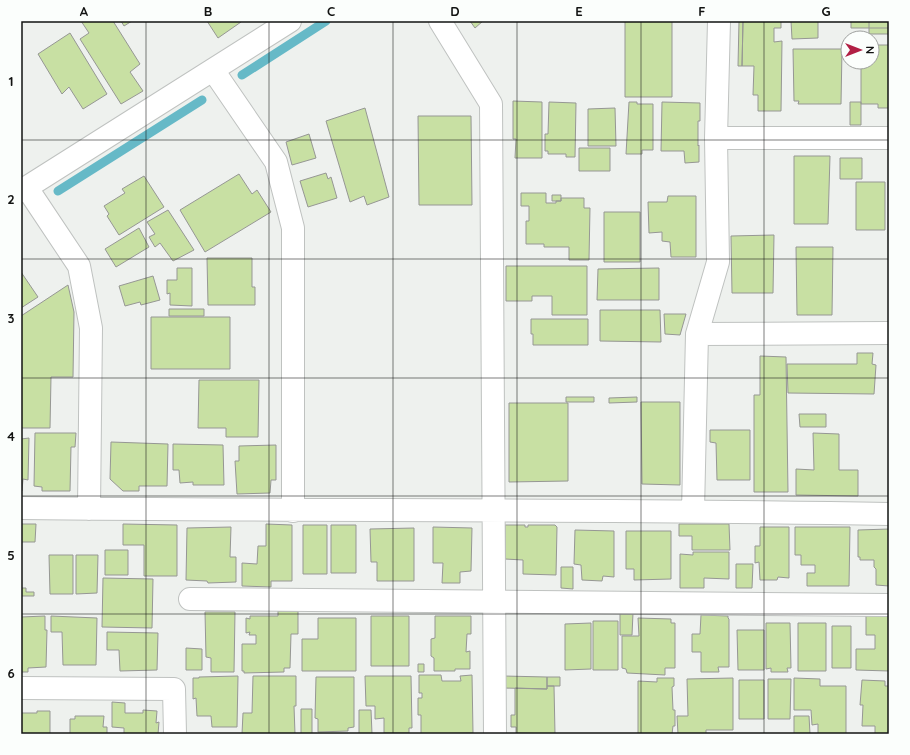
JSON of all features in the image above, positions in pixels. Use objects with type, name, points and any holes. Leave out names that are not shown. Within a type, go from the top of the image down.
[{"type":"street","points":[[89,509],[91,328],[79,266],[24,189],[290,21]]},
{"type":"street","points":[[440,21],[491,104],[495,734]]},
{"type":"street","points":[[693,511],[697,334],[718,262],[716,138],[719,21]]},
{"type":"street","points":[[213,70],[276,162],[293,228],[293,511]]},
{"type":"street","points":[[716,138],[889,138]]},
{"type":"street","points":[[697,334],[889,334]]},
{"type":"street","points":[[21,508],[293,511],[693,511],[889,514]]},
{"type":"street","points":[[190,599],[889,605]]},
{"type":"street","points":[[21,688],[174,689],[175,734]]},
{"type":"building","points":[[81,21],[113,21],[140,64],[130,72],[143,91],[121,104],[80,39],[89,33]]},
{"type":"building","points":[[121,21],[132,21],[124,26]]},
{"type":"building","points":[[207,21],[240,21],[241,22],[218,38]]},
{"type":"building","points":[[470,21],[483,21],[475,28]]},
{"type":"building","points":[[625,21],[672,21],[672,97],[625,97]]},
{"type":"building","points":[[739,21],[743,21],[742,66],[738,66]]},
{"type":"building","points":[[743,21],[781,21],[781,28],[774,28],[774,42],[782,41],[781,111],[758,111],[758,95],[753,95],[754,66],[742,66]]},
{"type":"building","points":[[791,21],[818,21],[818,38],[792,39]]},
{"type":"building","points":[[851,21],[889,21],[889,28],[851,28]]},
{"type":"building","points":[[869,21],[889,21],[889,34],[880,34],[880,30],[869,30]]},
{"type":"building","points":[[70,33],[107,94],[83,109],[69,87],[62,94],[38,54]]},
{"type":"building","points":[[880,45],[889,45],[889,108],[878,108],[878,104],[861,104],[861,70],[880,70]]},
{"type":"building","points":[[793,49],[840,49],[840,70],[842,70],[841,104],[798,104],[799,101],[794,101]]},
{"type":"building","points":[[513,101],[542,102],[542,158],[515,158],[516,139],[513,139]]},
{"type":"building","points":[[549,102],[576,103],[575,157],[566,157],[566,154],[548,154],[548,151],[545,151],[545,134],[548,134]]},
{"type":"building","points":[[629,102],[637,102],[637,104],[653,104],[653,150],[642,150],[642,154],[626,154]]},
{"type":"building","points":[[662,102],[700,103],[700,121],[698,121],[699,162],[685,163],[684,151],[661,151]]},
{"type":"building","points":[[850,102],[861,102],[861,125],[850,125]]},
{"type":"building","points":[[365,108],[389,197],[367,205],[364,196],[350,202],[326,121]]},
{"type":"building","points":[[615,108],[616,146],[588,146],[588,109]]},
{"type":"building","points":[[418,116],[471,116],[472,205],[419,205]]},
{"type":"building","points":[[309,134],[316,158],[292,165],[286,142]]},
{"type":"building","points":[[579,148],[610,148],[610,171],[579,171]]},
{"type":"building","points":[[794,156],[830,156],[828,224],[794,224]]},
{"type":"building","points":[[840,158],[862,158],[862,179],[840,179]]},
{"type":"building","points":[[326,173],[328,179],[331,177],[337,198],[308,207],[300,181]]},
{"type":"building","points":[[239,174],[252,194],[257,190],[271,212],[205,252],[180,210]]},
{"type":"building","points":[[144,176],[164,207],[119,235],[107,216],[109,214],[104,206],[125,193],[122,189]]},
{"type":"building","points":[[856,182],[885,182],[885,230],[856,230]]},
{"type":"building","points":[[521,193],[546,193],[546,203],[556,203],[556,201],[561,201],[561,198],[584,198],[584,208],[590,208],[589,260],[569,260],[569,247],[544,247],[544,244],[526,244],[526,221],[529,221],[529,206],[521,206]]},
{"type":"building","points":[[552,195],[561,195],[561,201],[552,201]]},
{"type":"building","points":[[668,196],[696,196],[696,257],[671,257],[670,242],[662,241],[662,232],[649,233],[648,202],[667,202]]},
{"type":"building","points":[[168,210],[194,250],[173,261],[160,243],[155,247],[149,237],[155,234],[147,222]]},
{"type":"building","points":[[604,212],[640,212],[640,262],[604,262]]},
{"type":"building","points":[[139,228],[149,247],[116,267],[105,249]]},
{"type":"building","points":[[774,235],[773,293],[732,293],[731,236]]},
{"type":"building","points":[[796,247],[833,247],[832,315],[797,315]]},
{"type":"building","points":[[207,258],[252,258],[252,287],[255,287],[255,305],[208,305]]},
{"type":"building","points":[[506,266],[587,266],[587,315],[552,315],[552,296],[532,296],[532,301],[506,301]]},
{"type":"building","points":[[177,268],[192,268],[192,306],[170,305],[170,293],[167,294],[167,280],[177,280]]},
{"type":"building","points":[[659,268],[659,300],[597,300],[598,269]]},
{"type":"building","points":[[21,272],[38,297],[21,308]]},
{"type":"building","points":[[153,276],[160,300],[141,305],[140,302],[125,306],[119,286]]},
{"type":"building","points":[[68,285],[74,312],[73,377],[51,377],[50,428],[21,428],[21,316]]},
{"type":"building","points":[[169,309],[204,309],[204,316],[169,316]]},
{"type":"building","points":[[600,310],[660,310],[661,342],[600,341]]},
{"type":"building","points":[[664,314],[686,314],[680,335],[665,334]]},
{"type":"building","points":[[151,317],[230,317],[230,369],[151,369]]},
{"type":"building","points":[[531,319],[588,319],[588,345],[533,345]]},
{"type":"building","points":[[857,353],[873,353],[872,364],[876,365],[874,394],[788,393],[787,364],[857,364]]},
{"type":"building","points":[[760,356],[786,357],[788,492],[754,492],[754,395],[760,395]]},
{"type":"building","points":[[199,380],[259,380],[258,437],[226,437],[226,428],[198,428]]},
{"type":"building","points":[[566,397],[594,397],[594,402],[566,402]]},
{"type":"building","points":[[637,397],[637,402],[609,403],[609,398]]},
{"type":"building","points":[[641,402],[680,402],[680,485],[642,484]]},
{"type":"building","points":[[509,403],[568,403],[568,481],[509,482]]},
{"type":"building","points":[[799,414],[826,414],[826,427],[800,427]]},
{"type":"building","points":[[710,430],[750,430],[750,480],[717,480],[716,443],[710,442]]},
{"type":"building","points":[[35,433],[76,433],[75,447],[71,447],[70,491],[42,491],[42,487],[34,486]]},
{"type":"building","points":[[813,433],[839,434],[839,470],[858,470],[858,496],[796,495],[796,469],[814,470]]},
{"type":"building","points":[[29,438],[28,480],[23,479],[21,491],[21,439]]},
{"type":"building","points":[[111,442],[168,444],[167,486],[139,486],[139,491],[123,491],[110,479]]},
{"type":"building","points":[[173,444],[223,445],[224,485],[193,485],[193,482],[180,483],[179,470],[173,470]]},
{"type":"building","points":[[276,445],[276,480],[271,480],[270,493],[237,494],[235,461],[239,461],[239,446]]},
{"type":"building","points":[[21,524],[36,524],[35,542],[21,542]]},
{"type":"building","points":[[123,524],[177,525],[177,576],[144,576],[144,545],[123,545]]},
{"type":"building","points":[[266,524],[292,525],[292,581],[271,581],[271,587],[242,586],[242,563],[257,564],[258,546],[266,546]]},
{"type":"building","points":[[679,524],[729,524],[730,550],[692,550],[692,536],[679,536]]},
{"type":"building","points":[[303,525],[327,525],[327,574],[303,574]]},
{"type":"building","points":[[331,525],[356,525],[356,573],[331,573]]},
{"type":"building","points":[[505,525],[525,525],[525,527],[528,527],[528,525],[555,525],[557,527],[556,575],[523,574],[523,560],[505,559]]},
{"type":"building","points":[[231,527],[230,557],[236,557],[236,582],[208,583],[207,581],[186,580],[187,528]]},
{"type":"building","points":[[433,527],[472,528],[471,571],[460,572],[460,583],[442,583],[443,563],[433,563]]},
{"type":"building","points":[[760,527],[789,527],[789,578],[778,577],[777,580],[760,580],[759,562],[755,563],[755,546],[760,546]]},
{"type":"building","points":[[795,527],[850,527],[849,586],[807,586],[807,573],[815,573],[815,565],[801,565],[801,555],[795,555]]},
{"type":"building","points":[[414,528],[414,581],[377,581],[377,562],[371,562],[370,529]]},
{"type":"building","points":[[889,529],[889,586],[876,585],[876,569],[874,567],[874,560],[860,560],[860,557],[858,557],[858,530]]},
{"type":"building","points":[[575,530],[614,531],[614,577],[603,576],[602,581],[582,580],[581,565],[574,564]]},
{"type":"building","points":[[626,531],[671,531],[671,579],[634,580],[634,569],[626,569]]},
{"type":"building","points":[[105,550],[128,550],[128,575],[105,575]]},
{"type":"building","points":[[693,552],[729,552],[729,579],[704,578],[704,588],[680,588],[680,554],[693,555]]},
{"type":"building","points":[[49,555],[73,555],[73,594],[50,594]]},
{"type":"building","points":[[76,555],[98,555],[97,593],[76,594]]},
{"type":"building","points":[[736,564],[753,564],[752,588],[736,588]]},
{"type":"building","points":[[561,567],[573,567],[573,589],[561,588]]},
{"type":"building","points":[[103,578],[153,579],[152,628],[102,627]]},
{"type":"building","points":[[21,588],[26,588],[26,592],[34,592],[34,596],[21,596]]},
{"type":"building","points":[[278,611],[298,611],[298,634],[291,634],[290,668],[284,668],[284,672],[244,673],[244,671],[242,671],[242,644],[256,644],[256,635],[249,635],[250,632],[246,633],[246,618],[250,619],[250,616],[278,616]]},
{"type":"building","points":[[205,612],[235,612],[234,672],[211,672],[211,658],[206,657]]},
{"type":"building","points":[[620,613],[633,613],[632,635],[620,635]]},
{"type":"building","points":[[866,613],[889,613],[889,671],[856,670],[856,649],[875,649],[875,635],[866,635]]},
{"type":"building","points":[[701,615],[728,616],[729,619],[729,667],[718,667],[719,672],[701,672],[701,652],[692,652],[692,634],[700,634]]},
{"type":"building","points":[[45,616],[45,630],[47,630],[46,667],[28,668],[28,672],[21,672],[21,617]]},
{"type":"building","points":[[51,616],[97,618],[96,665],[63,665],[62,632],[51,632]]},
{"type":"building","points":[[371,616],[409,616],[409,666],[371,666]]},
{"type":"building","points":[[435,616],[471,616],[471,634],[467,634],[466,652],[470,651],[470,669],[434,671],[434,658],[431,656],[431,639],[435,638]]},
{"type":"building","points":[[318,618],[356,618],[356,671],[302,671],[302,639],[318,639]]},
{"type":"building","points":[[638,618],[671,619],[671,623],[675,623],[675,668],[665,668],[665,675],[627,673],[626,669],[622,668],[622,636],[639,636]]},
{"type":"building","points":[[593,621],[618,621],[618,670],[593,670]]},
{"type":"building","points":[[591,623],[591,669],[565,670],[565,624]]},
{"type":"building","points":[[766,623],[790,623],[791,668],[787,668],[788,672],[771,672],[771,668],[766,669]]},
{"type":"building","points":[[798,623],[826,623],[826,671],[798,671]]},
{"type":"building","points":[[832,626],[851,626],[851,668],[832,668]]},
{"type":"building","points":[[737,630],[764,630],[764,670],[738,670]]},
{"type":"building","points":[[107,632],[158,633],[157,670],[120,671],[119,650],[107,650]]},
{"type":"building","points":[[186,648],[202,649],[202,670],[186,670]]},
{"type":"building","points":[[418,664],[424,664],[424,672],[418,672]]},
{"type":"building","points":[[419,675],[441,675],[442,681],[461,681],[460,676],[472,675],[473,733],[421,734],[421,715],[418,715],[418,698],[422,698],[422,693],[419,693]]},
{"type":"building","points":[[238,676],[237,727],[212,727],[211,716],[197,716],[196,698],[193,699],[193,678]]},
{"type":"building","points":[[253,676],[296,676],[296,706],[294,706],[295,734],[242,734],[243,713],[252,713]]},
{"type":"building","points":[[365,676],[411,676],[412,728],[409,728],[409,733],[384,733],[384,718],[375,719],[375,706],[366,706]]},
{"type":"building","points":[[503,676],[547,677],[547,689],[503,688]]},
{"type":"building","points":[[316,677],[354,677],[354,727],[348,728],[348,731],[318,732],[318,719],[315,718]]},
{"type":"building","points":[[547,677],[560,677],[560,686],[547,686]]},
{"type":"building","points":[[657,678],[674,678],[674,686],[672,687],[673,710],[675,710],[675,726],[673,726],[672,734],[638,734],[638,681],[657,682]]},
{"type":"building","points":[[733,678],[733,730],[706,730],[706,734],[678,734],[677,716],[688,716],[687,679]]},
{"type":"building","points":[[794,678],[820,679],[820,686],[846,686],[846,734],[818,734],[818,724],[812,725],[811,710],[794,710]]},
{"type":"building","points":[[768,679],[791,679],[790,719],[768,719]]},
{"type":"building","points":[[739,680],[764,680],[764,719],[739,719]]},
{"type":"building","points":[[862,680],[885,681],[885,686],[889,686],[889,734],[875,734],[875,726],[862,726],[863,705],[860,705]]},
{"type":"building","points":[[547,686],[554,686],[555,734],[516,733],[516,727],[511,727],[511,715],[515,715],[515,688],[547,689]]},
{"type":"building","points":[[112,702],[125,703],[125,713],[143,713],[143,710],[157,711],[156,723],[159,722],[158,734],[124,734],[124,728],[112,727]]},
{"type":"building","points":[[301,709],[312,709],[312,734],[301,734]]},
{"type":"building","points":[[359,710],[371,710],[372,734],[359,734]]},
{"type":"building","points":[[37,711],[50,711],[50,734],[21,734],[21,713],[37,713]]},
{"type":"building","points":[[75,716],[104,716],[103,727],[107,727],[107,734],[70,734],[70,719],[75,719]]},
{"type":"building","points":[[794,716],[809,716],[810,734],[794,734]]},
{"type":"waterway","points":[[242,75],[326,21]]},
{"type":"waterway","points":[[58,191],[202,100]]}]
